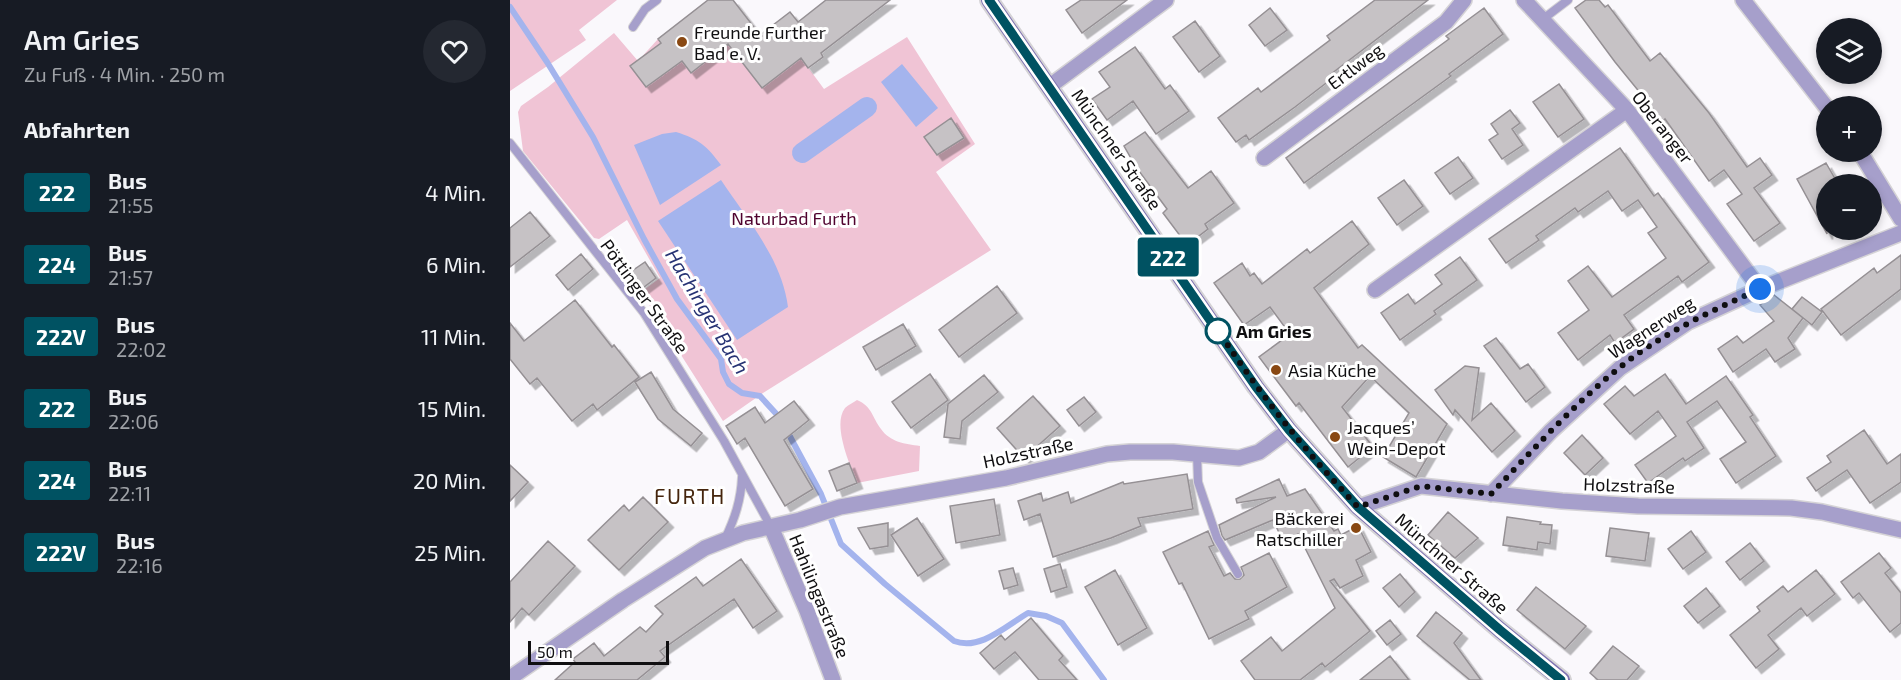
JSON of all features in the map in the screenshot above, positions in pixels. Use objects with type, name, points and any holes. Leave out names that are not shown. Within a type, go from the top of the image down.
[{"type":"main road","name":"Münchner Straße","points":[[989,0],[1256,387],[1289,430],[1358,507],[1500,630],[1562,680]]},
{"type":"street","points":[[1050,86],[1165,0]]},
{"type":"street","name":"Ertlweg","points":[[1264,158],[1446,22],[1464,0]]},
{"type":"street","name":"Oberanger","points":[[1524,0],[1627,110],[1760,289]]},
{"type":"street","points":[[1743,0],[1818,96]]},
{"type":"street","points":[[1374,290],[1627,110]]},
{"type":"street","points":[[1866,162],[1901,219]]},
{"type":"street","name":"Wagnerweg","points":[[1491,494],[1551,431],[1620,368],[1688,322],[1760,289],[1901,233]]},
{"type":"street","name":"Holzstraße","points":[[510,678],[642,588],[705,548],[725,539],[827,511],[1006,478],[1107,454],[1140,452],[1239,458],[1259,452],[1289,430]]},
{"type":"street","name":"Holzstraße","points":[[1358,507],[1421,486],[1638,506],[1791,508],[1822,512],[1901,530]]},
{"type":"street","name":"Hahilingastraße","points":[[771,527],[807,610],[832,680]]},
{"type":"lane","points":[[633,27],[645,9],[657,0]]},
{"type":"lane","points":[[1543,19],[1568,0]]},
{"type":"lane","name":"Pöttinger Straße","points":[[510,142],[644,313],[723,441],[771,527]]},
{"type":"lane","points":[[1197,454],[1198,482],[1217,538],[1238,574]]},
{"type":"lane","points":[[725,539],[741,495],[742,475]]},
{"type":"green space","points":[[510,0],[617,0],[579,30],[586,40],[510,91]]},
{"type":"green space","name":"Naturbad Furth","points":[[708,0],[733,0],[779,61],[796,51],[824,89],[907,37],[975,144],[936,172],[991,250],[763,393],[723,421],[641,292],[660,278],[627,220],[599,239],[594,238],[523,151],[518,112],[521,106],[614,33],[638,61],[658,39]]},
{"type":"green space","points":[[857,400],[869,409],[881,429],[893,440],[920,446],[919,471],[857,483],[850,466],[840,424],[845,408]]},
{"type":"water","points":[[902,64],[938,108],[916,127],[881,82]]},
{"type":"water","points":[[676,132],[702,144],[721,165],[660,205],[634,145],[662,134]]},
{"type":"water","points":[[721,180],[771,256],[779,272],[788,307],[737,340],[658,221]]},
{"type":"building","points":[[708,0],[733,0],[760,35],[790,12],[798,22],[826,0],[890,0],[821,53],[823,57],[808,68],[801,58],[762,88],[728,44],[691,73],[682,61],[646,87],[630,66],[661,43],[658,39]]},
{"type":"building","points":[[1081,0],[1127,0],[1082,33],[1066,10]]},
{"type":"building","points":[[1375,0],[1428,0],[1331,74],[1334,77],[1295,107],[1249,140],[1246,135],[1236,142],[1218,118],[1258,88],[1261,92],[1330,40],[1327,36]]},
{"type":"building","points":[[1586,0],[1599,0],[1605,7],[1608,5],[1650,61],[1660,53],[1709,113],[1747,167],[1760,158],[1772,175],[1754,188],[1780,223],[1754,241],[1727,204],[1742,194],[1724,170],[1709,181],[1665,119],[1663,121],[1615,62],[1575,8]]},
{"type":"building","points":[[1270,8],[1287,30],[1265,46],[1249,25]]},
{"type":"building","points":[[1484,8],[1503,34],[1449,74],[1451,76],[1304,183],[1286,158],[1449,39],[1446,36]]},
{"type":"building","points":[[1195,21],[1220,56],[1199,72],[1173,37]]},
{"type":"building","points":[[1135,47],[1165,89],[1170,85],[1189,111],[1156,134],[1133,101],[1107,120],[1092,99],[1110,87],[1099,72]]},
{"type":"building","points":[[1559,84],[1584,119],[1558,137],[1533,102]]},
{"type":"building","points":[[1510,110],[1520,123],[1512,129],[1523,145],[1502,159],[1489,140],[1498,134],[1491,124]]},
{"type":"building","points":[[951,118],[964,138],[937,155],[924,137]]},
{"type":"building","points":[[1145,132],[1188,188],[1211,171],[1234,203],[1205,224],[1208,229],[1187,245],[1163,213],[1167,209],[1136,167],[1124,146]]},
{"type":"building","points":[[1620,148],[1654,196],[1658,193],[1709,262],[1682,282],[1678,276],[1624,315],[1634,329],[1615,343],[1610,335],[1578,360],[1558,333],[1589,310],[1568,281],[1588,266],[1612,297],[1666,258],[1648,233],[1657,227],[1638,200],[1622,211],[1608,191],[1578,212],[1575,208],[1536,236],[1539,240],[1506,263],[1489,239]]},
{"type":"building","points":[[1458,157],[1473,178],[1450,194],[1435,173]]},
{"type":"building","points":[[1826,163],[1832,174],[1816,174],[1816,214],[1797,179]]},
{"type":"building","points":[[1404,180],[1423,206],[1397,225],[1378,198]]},
{"type":"building","points":[[530,212],[550,236],[510,267],[510,228]]},
{"type":"building","points":[[1352,221],[1369,244],[1314,288],[1358,348],[1362,345],[1447,424],[1416,477],[1383,457],[1409,413],[1370,376],[1342,407],[1373,447],[1348,467],[1299,403],[1296,406],[1259,357],[1290,334],[1270,307],[1244,325],[1214,283],[1242,263],[1250,276],[1254,273],[1262,284],[1307,249],[1310,253]]},
{"type":"building","points":[[581,254],[593,269],[568,290],[556,275]]},
{"type":"building","points":[[1901,255],[1901,289],[1841,335],[1821,309],[1874,268],[1877,273]]},
{"type":"building","points":[[1460,257],[1477,280],[1434,311],[1436,314],[1400,340],[1381,313],[1408,294],[1415,304],[1442,284],[1435,275]]},
{"type":"building","points":[[645,262],[656,278],[640,290],[629,273]]},
{"type":"building","points":[[997,286],[1017,313],[959,357],[939,330]]},
{"type":"building","points":[[1774,295],[1803,318],[1788,338],[1795,349],[1775,362],[1766,349],[1733,372],[1718,349],[1737,336],[1743,343],[1774,321],[1760,305]]},
{"type":"building","points":[[1802,297],[1822,312],[1812,325],[1792,309]]},
{"type":"building","points":[[575,300],[639,377],[597,410],[593,404],[572,421],[537,378],[530,384],[510,359],[510,323],[524,341]]},
{"type":"building","points":[[903,324],[916,346],[876,370],[863,347]]},
{"type":"building","points":[[1496,338],[1520,369],[1528,364],[1545,387],[1526,402],[1484,346]]},
{"type":"building","points":[[1465,366],[1479,368],[1472,420],[1491,403],[1515,431],[1492,452],[1455,410],[1453,415],[1435,390]]},
{"type":"building","points":[[651,372],[673,409],[702,433],[691,446],[658,419],[635,382]]},
{"type":"building","points":[[930,374],[948,400],[911,428],[892,402]]},
{"type":"building","points":[[1665,374],[1686,404],[1726,376],[1753,415],[1750,417],[1776,456],[1736,483],[1720,459],[1746,442],[1717,401],[1687,422],[1704,448],[1685,461],[1683,458],[1648,483],[1635,465],[1676,436],[1658,411],[1630,434],[1604,404],[1625,386],[1634,396]]},
{"type":"building","points":[[984,375],[998,392],[962,421],[960,439],[944,437],[948,404]]},
{"type":"building","points":[[1033,396],[1060,426],[1024,458],[997,428]]},
{"type":"building","points":[[1084,397],[1096,412],[1079,426],[1067,410]]},
{"type":"building","points":[[794,401],[809,420],[784,440],[813,489],[785,506],[745,438],[737,444],[726,426],[755,407],[765,423]]},
{"type":"building","points":[[1864,430],[1887,464],[1901,454],[1901,482],[1870,503],[1847,470],[1816,491],[1807,478],[1831,462],[1827,456]]},
{"type":"building","points":[[1582,435],[1603,458],[1585,475],[1564,453]]},
{"type":"building","points":[[849,463],[857,483],[837,491],[829,471]]},
{"type":"building","points":[[510,465],[528,482],[510,501]]},
{"type":"building","points":[[1187,474],[1193,509],[1138,518],[1141,526],[1053,557],[1040,514],[1024,520],[1018,501],[1041,493],[1043,501],[1068,492],[1071,503],[1123,482],[1124,484]]},
{"type":"building","points":[[1279,479],[1287,496],[1305,489],[1334,531],[1338,529],[1341,535],[1358,526],[1371,552],[1356,560],[1363,576],[1340,588],[1334,579],[1330,581],[1370,631],[1325,667],[1322,663],[1300,680],[1255,680],[1241,661],[1271,637],[1282,651],[1335,608],[1298,534],[1283,541],[1273,520],[1225,540],[1222,536],[1219,525],[1276,497],[1237,503],[1236,499]]},
{"type":"building","points":[[643,497],[668,522],[619,570],[588,540],[624,505],[629,511]]},
{"type":"building","points":[[994,499],[1000,535],[956,543],[950,506]]},
{"type":"building","points":[[1448,512],[1478,538],[1455,558],[1428,535]]},
{"type":"building","points":[[1507,517],[1552,525],[1550,544],[1538,542],[1537,550],[1503,545]]},
{"type":"building","points":[[917,518],[944,559],[918,576],[891,535]]},
{"type":"building","points":[[888,523],[888,546],[870,549],[858,528]]},
{"type":"building","points":[[1610,528],[1649,533],[1645,561],[1606,556]]},
{"type":"building","points":[[1208,531],[1214,545],[1209,547],[1224,576],[1230,573],[1235,579],[1240,579],[1244,575],[1241,567],[1269,553],[1287,587],[1245,611],[1249,619],[1209,639],[1182,583],[1179,584],[1163,552]]},
{"type":"building","points":[[1691,531],[1706,552],[1683,569],[1668,549]]},
{"type":"building","points":[[548,541],[575,566],[529,615],[522,608],[510,622],[510,582]]},
{"type":"building","points":[[1750,543],[1764,561],[1740,580],[1726,562]]},
{"type":"building","points":[[1879,553],[1891,568],[1885,573],[1901,593],[1901,623],[1890,632],[1859,593],[1853,598],[1841,582]]},
{"type":"building","points":[[741,559],[777,611],[753,628],[734,599],[660,651],[665,657],[637,680],[555,680],[575,662],[573,659],[594,643],[604,656],[640,627],[646,632],[663,614],[655,606],[696,577],[703,586]]},
{"type":"building","points":[[1060,564],[1067,587],[1051,592],[1044,569]]},
{"type":"building","points":[[1013,568],[1018,585],[1004,589],[999,571]]},
{"type":"building","points":[[1115,570],[1147,628],[1118,645],[1085,587]]},
{"type":"building","points":[[1816,570],[1835,594],[1807,616],[1801,608],[1768,635],[1779,649],[1756,668],[1730,635],[1760,611],[1757,607],[1783,586],[1788,592]]},
{"type":"building","points":[[1400,574],[1415,592],[1399,607],[1383,588]]},
{"type":"building","points":[[1536,587],[1586,626],[1565,649],[1517,610]]},
{"type":"building","points":[[1706,588],[1720,606],[1698,623],[1684,606]]},
{"type":"building","points":[[1436,612],[1462,633],[1454,643],[1481,680],[1470,680],[1417,636]]},
{"type":"building","points":[[1031,618],[1063,656],[1059,660],[1077,680],[1039,680],[1015,652],[994,669],[980,653],[1001,635],[1005,640]]},
{"type":"building","points":[[1390,620],[1401,634],[1387,645],[1376,631]]},
{"type":"building","points":[[1613,646],[1639,666],[1627,680],[1598,680],[1590,673]]},
{"type":"building","points":[[1390,656],[1409,680],[1360,680]]},
{"type":"waterway","name":"Hachinger Bach","points":[[510,7],[593,137],[677,299],[721,359],[723,372],[729,384],[742,393],[760,396],[781,419]]},
{"type":"waterway","points":[[802,153],[867,107]]},
{"type":"waterway","name":"Hachinger Bach","points":[[787,431],[821,494],[841,544],[954,641],[973,643],[983,640],[1028,613],[1046,616],[1062,623],[1104,680]]},
{"type":"bus line","name":"222","points":[[989,0],[1256,387],[1289,430],[1358,507],[1561,680]]},
{"type":"place","name":"Freunde Further Bad e. V.","points":[[682,42]]},
{"type":"place","name":"Am Gries","points":[[1218,331]]},
{"type":"place","name":"Asia Küche","points":[[1276,370]]},
{"type":"place","name":"Jacques’ Wein-Depot","points":[[1335,437]]},
{"type":"place","name":"Bäckerei Ratschiller","points":[[1356,528]]},
{"type":"district","name":"FURTH","points":[[690,495]]},
{"type":"route","points":[[1218,331],[1217,329],[1256,387],[1289,430],[1358,507],[1421,486],[1491,494],[1551,431],[1620,368],[1688,322],[1760,289]]}]
